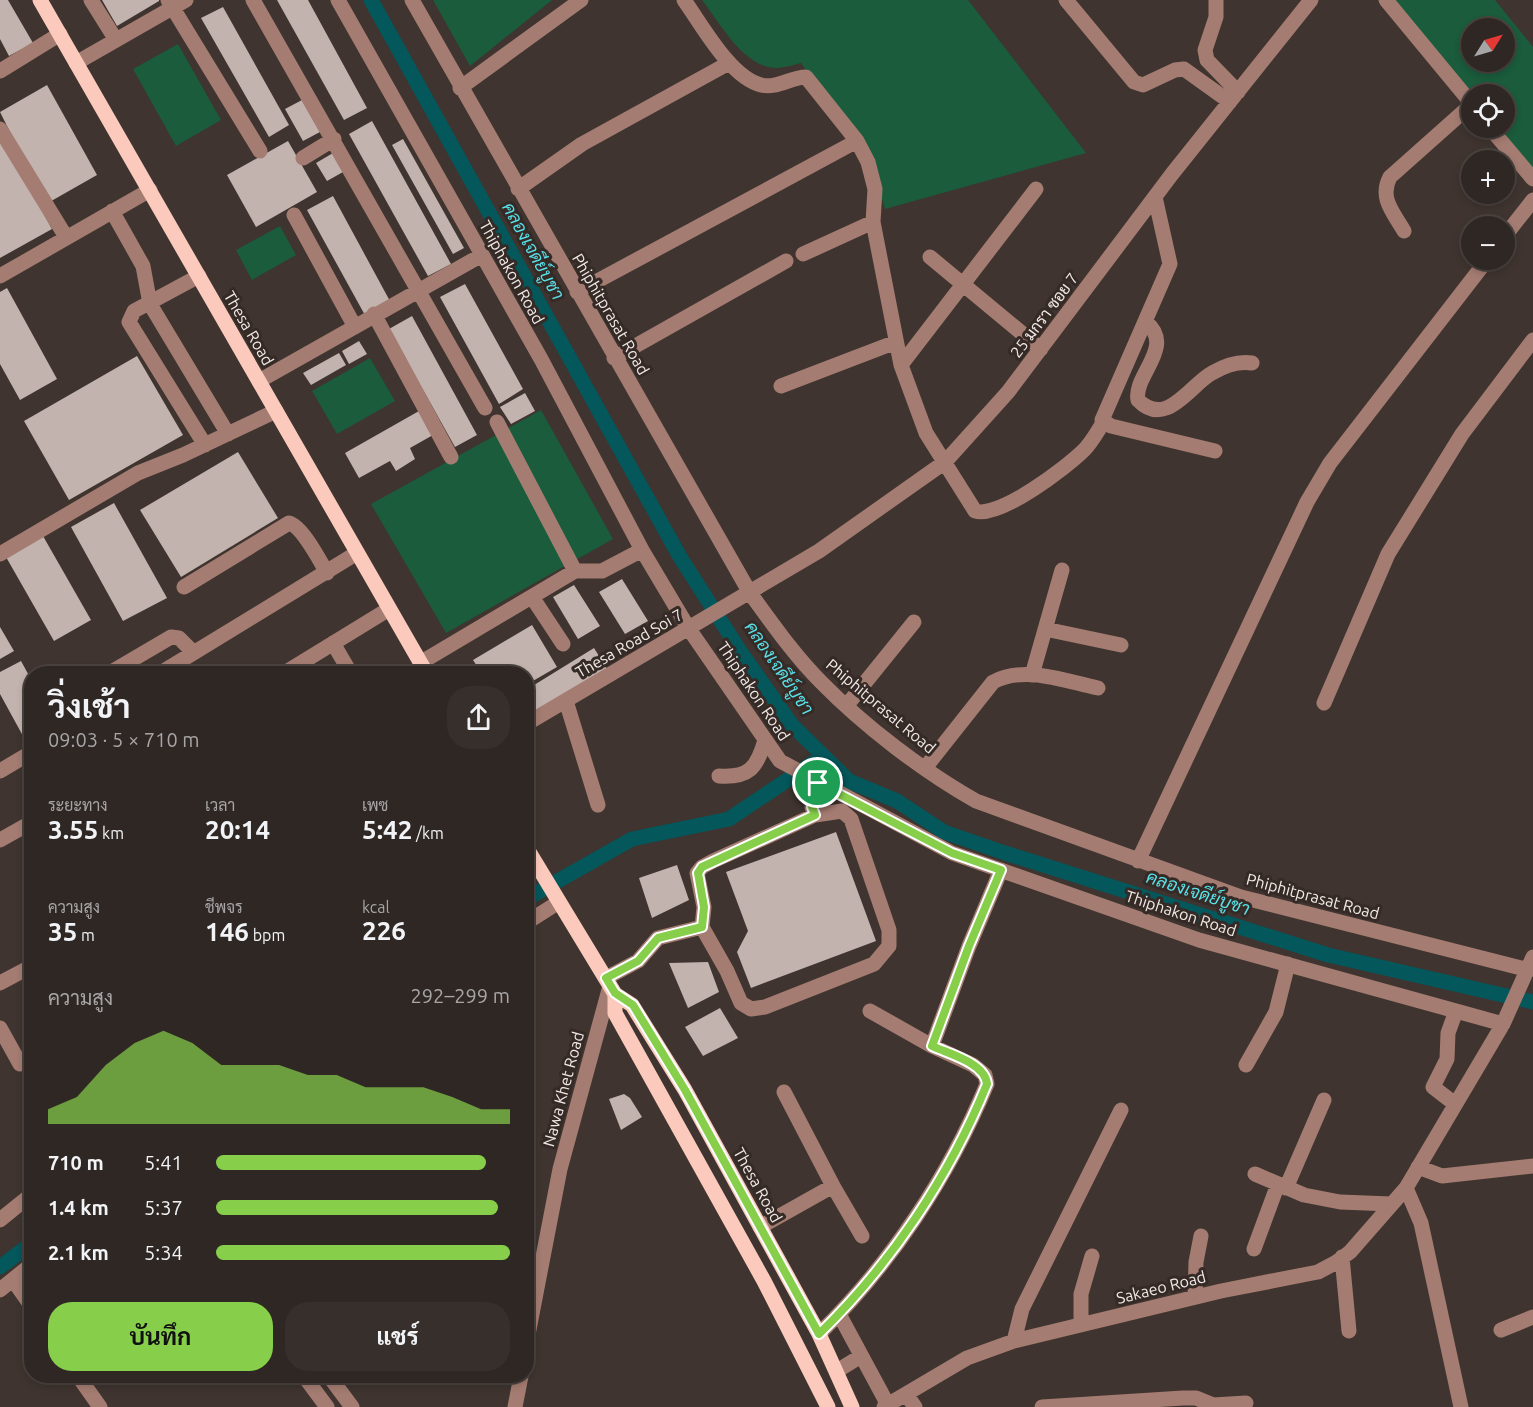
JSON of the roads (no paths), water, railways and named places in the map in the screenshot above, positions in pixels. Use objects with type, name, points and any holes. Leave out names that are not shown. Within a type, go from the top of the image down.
[{"type":"main road","name":"Thesa Road","points":[[40,0],[423,666]]},
{"type":"main road","name":"Thesa Road","points":[[534,861],[610,986],[633,1005],[685,1090],[819,1334],[852,1407]]},
{"type":"main road","name":"Thesa Road","points":[[610,986],[615,1013],[764,1281],[828,1407]]},
{"type":"street","points":[[91,0],[116,40]]},
{"type":"street","points":[[253,0],[485,408]]},
{"type":"street","name":"Thiphakon Road","points":[[338,0],[482,255],[642,550],[695,626],[765,740],[786,765],[952,853],[1199,940],[1456,1011],[1505,1019]]},
{"type":"street","name":"Phiphitprasat Road","points":[[412,0],[614,358],[744,596],[775,628],[820,682],[925,768],[951,787],[976,801],[1241,897],[1530,965]]},
{"type":"street","points":[[460,88],[581,0]]},
{"type":"street","points":[[684,0],[729,63],[743,75],[761,85],[778,85],[806,77],[857,141],[873,175],[875,189],[873,222],[901,365],[922,423],[975,511],[980,513],[1023,497],[1083,451],[1103,423],[1106,408],[1170,264],[1155,197]]},
{"type":"street","points":[[1066,0],[1134,82],[1143,85],[1175,70],[1184,69],[1234,97]]},
{"type":"street","points":[[1216,0],[1216,17],[1205,50],[1207,60],[1234,97]]},
{"type":"street","name":"25 มกรา ซอย 7","points":[[744,596],[819,551],[945,462],[1041,349],[1155,197],[1311,0]]},
{"type":"street","points":[[1386,0],[1461,91]]},
{"type":"street","points":[[76,63],[176,2],[260,151]]},
{"type":"street","points":[[0,71],[60,34]]},
{"type":"street","points":[[518,189],[582,144],[729,63]]},
{"type":"street","points":[[1404,231],[1385,198],[1384,188],[1390,177],[1461,114]]},
{"type":"street","points":[[0,129],[66,237]]},
{"type":"street","points":[[1498,138],[1533,179]]},
{"type":"street","points":[[303,158],[334,140]]},
{"type":"street","points":[[577,292],[857,141]]},
{"type":"street","points":[[901,365],[1036,189]]},
{"type":"street","points":[[1,274],[150,190]]},
{"type":"street","points":[[1515,223],[1533,200]]},
{"type":"street","points":[[112,211],[143,266],[150,304],[228,434]]},
{"type":"street","points":[[294,215],[355,327]]},
{"type":"street","points":[[803,254],[873,222]]},
{"type":"street","points":[[259,381],[482,255]]},
{"type":"street","points":[[930,257],[1041,349]]},
{"type":"street","points":[[614,358],[786,261]]},
{"type":"street","points":[[1138,861],[1307,502],[1330,463],[1479,270]]},
{"type":"street","points":[[199,276],[130,316],[131,328],[205,445]]},
{"type":"street","points":[[374,314],[452,457]]},
{"type":"street","points":[[1146,322],[1154,329],[1157,336],[1152,362],[1137,394],[1138,400],[1150,408],[1166,408],[1179,404],[1211,373],[1242,361],[1252,363]]},
{"type":"street","points":[[1324,703],[1388,554],[1462,434],[1533,340]]},
{"type":"street","points":[[781,386],[896,342]]},
{"type":"street","points":[[0,554],[138,472],[205,445],[276,411]]},
{"type":"street","points":[[497,422],[575,571]]},
{"type":"street","points":[[1103,423],[1215,451]]},
{"type":"street","points":[[184,587],[289,524],[294,525],[302,535],[327,573]]},
{"type":"street","points":[[427,666],[575,571],[602,571],[642,550]]},
{"type":"street","points":[[171,666],[357,553]]},
{"type":"street","points":[[1032,675],[1062,570]]},
{"type":"street","name":"Thesa Road Soi 7","points":[[534,719],[744,596]]},
{"type":"street","points":[[532,597],[563,644]]},
{"type":"street","points":[[296,666],[389,609]]},
{"type":"street","points":[[847,705],[914,622]]},
{"type":"street","points":[[1045,629],[1121,645]]},
{"type":"street","points":[[122,666],[171,637],[179,638],[193,652]]},
{"type":"street","points":[[333,643],[346,666]]},
{"type":"street","points":[[925,768],[993,682],[1007,675],[1032,675],[1098,688]]},
{"type":"street","points":[[566,701],[598,805]]},
{"type":"street","points":[[719,776],[736,777],[748,771],[760,756],[765,740]]},
{"type":"street","points":[[0,771],[24,757]]},
{"type":"street","points":[[815,815],[812,807],[817,783]]},
{"type":"street","points":[[842,811],[851,819],[889,930],[889,946],[874,964],[765,1007],[751,1009],[741,1003],[727,970],[702,927],[704,907],[698,873],[702,867],[815,815],[842,811]]},
{"type":"street","points":[[0,840],[24,826]]},
{"type":"street","points":[[932,1046],[969,946],[1001,870]]},
{"type":"street","points":[[534,916],[555,896]]},
{"type":"street","points":[[610,986],[638,961],[658,938],[702,927]]},
{"type":"street","points":[[1246,1065],[1276,1012],[1288,964]]},
{"type":"street","name":"Sakaeo Road","points":[[886,1406],[967,1358],[1014,1341],[1195,1297],[1318,1272],[1342,1257],[1406,1188],[1505,1019],[1530,965]]},
{"type":"street","points":[[0,983],[24,970]]},
{"type":"street","name":"Nawa Khet Road","points":[[534,1303],[560,1169],[610,986]]},
{"type":"street","points":[[819,1334],[839,1314],[902,1237],[932,1192],[987,1084],[985,1075],[974,1065],[932,1046],[870,1011]]},
{"type":"street","points":[[1455,1104],[1433,1087],[1448,1059],[1448,1033],[1456,1011]]},
{"type":"street","points":[[0,1028],[20,1064]]},
{"type":"street","points":[[784,1092],[862,1236]]},
{"type":"street","points":[[1254,1249],[1324,1100]]},
{"type":"street","points":[[1014,1341],[1022,1309],[1121,1110]]},
{"type":"street","points":[[1418,1167],[1442,1176],[1533,1167]]},
{"type":"street","points":[[1255,1174],[1304,1195],[1340,1202],[1391,1204]]},
{"type":"street","points":[[760,1227],[833,1186]]},
{"type":"street","points":[[1406,1188],[1424,1234],[1461,1407]]},
{"type":"street","points":[[1,1218],[24,1200]]},
{"type":"street","points":[[1195,1297],[1196,1262],[1201,1236]]},
{"type":"street","points":[[1081,1325],[1081,1294],[1092,1256]]},
{"type":"street","points":[[1342,1257],[1349,1331]]},
{"type":"street","points":[[0,1290],[24,1271]]},
{"type":"street","points":[[13,1280],[24,1296]]},
{"type":"street","points":[[839,1314],[886,1406]]},
{"type":"street","points":[[1501,1330],[1533,1317]]},
{"type":"street","points":[[837,1371],[861,1356]]},
{"type":"street","points":[[83,1383],[100,1407]]},
{"type":"street","points":[[309,1383],[327,1407]]},
{"type":"street","points":[[333,1383],[352,1407]]},
{"type":"street","points":[[514,1407],[519,1383]]},
{"type":"street","points":[[906,1394],[915,1407]]},
{"type":"street","points":[[1042,1407],[1183,1398],[1196,1398],[1213,1405],[1246,1403]]},
{"type":"waterway","name":"คลองเจดีย์บูชา","points":[[371,0],[680,557],[740,651],[792,725],[849,781],[897,801],[944,832],[1005,853],[1328,955],[1533,1002]]},
{"type":"waterway","points":[[534,894],[632,839],[729,819],[823,756]]},
{"type":"waterway","points":[[0,1267],[24,1249]]}]
